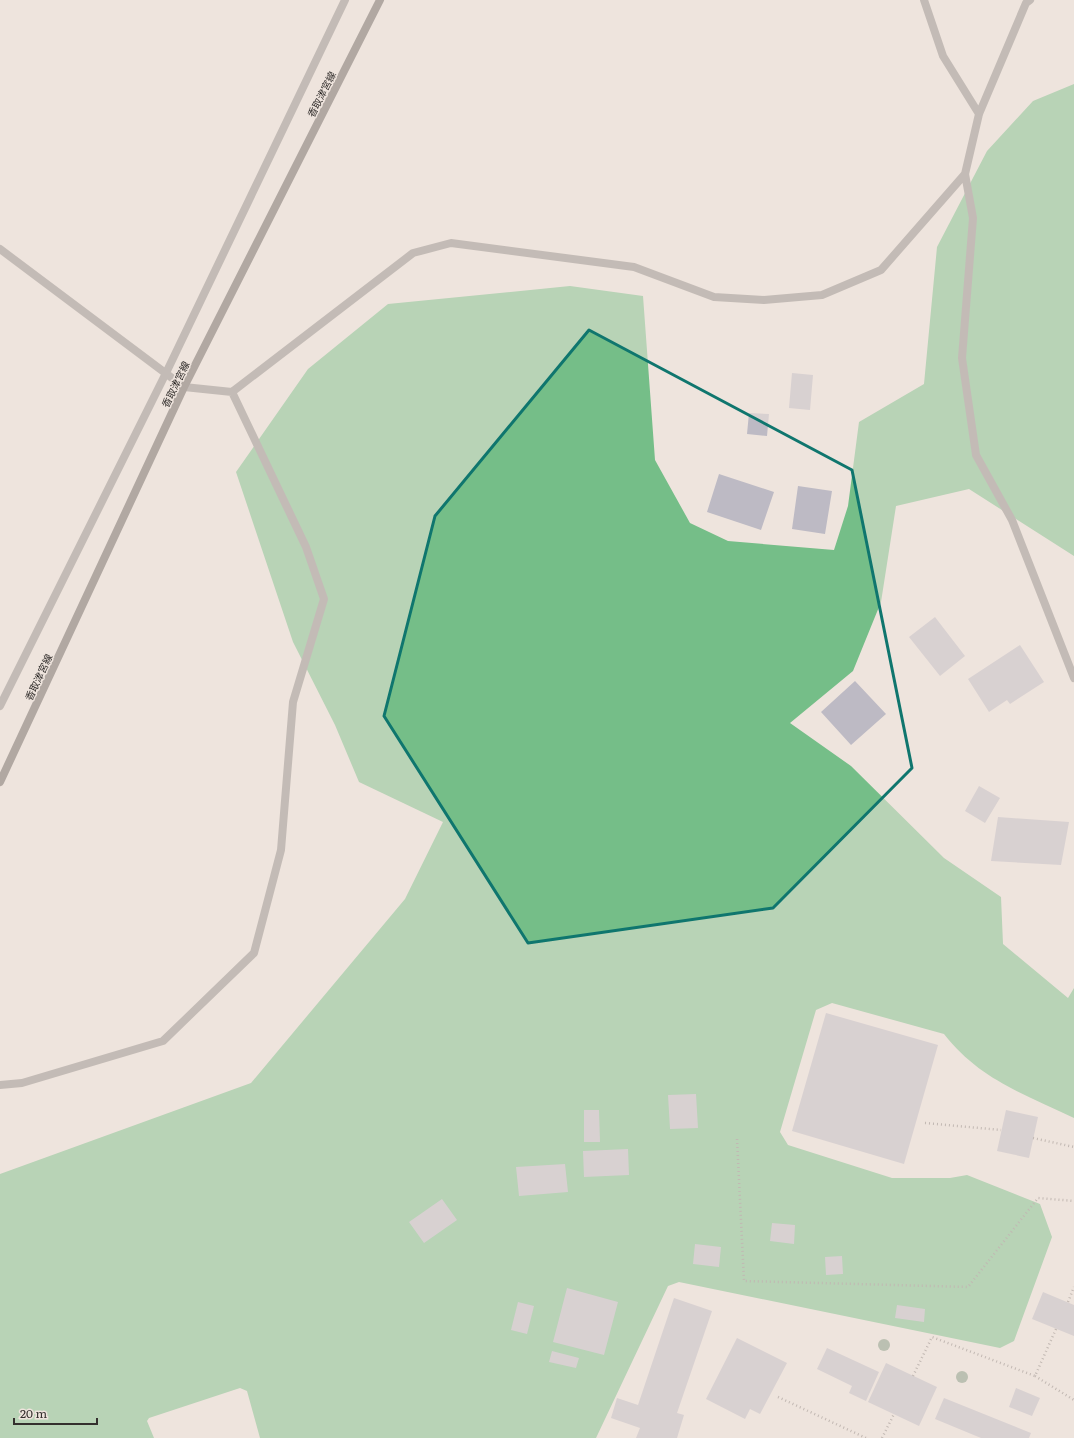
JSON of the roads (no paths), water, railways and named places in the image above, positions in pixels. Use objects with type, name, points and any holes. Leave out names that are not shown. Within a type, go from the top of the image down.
[{"type":"main road","name":"香取津宮線","points":[[0,782],[184,387],[380,0]]},
{"type":"street","points":[[0,706],[166,373],[345,0]]},
{"type":"street","points":[[924,0],[943,56],[979,114]]},
{"type":"street","points":[[1030,0],[1026,3],[979,114],[965,174],[974,218],[962,358],[976,455],[1012,520],[1074,678]]},
{"type":"street","points":[[0,249],[184,387],[232,392],[414,253],[451,244],[634,267],[714,297],[764,300],[822,295],[881,270],[965,174]]},
{"type":"street","points":[[0,1085],[22,1083],[163,1041],[254,953],[282,850],[293,702],[324,599],[306,547],[232,392]]}]
